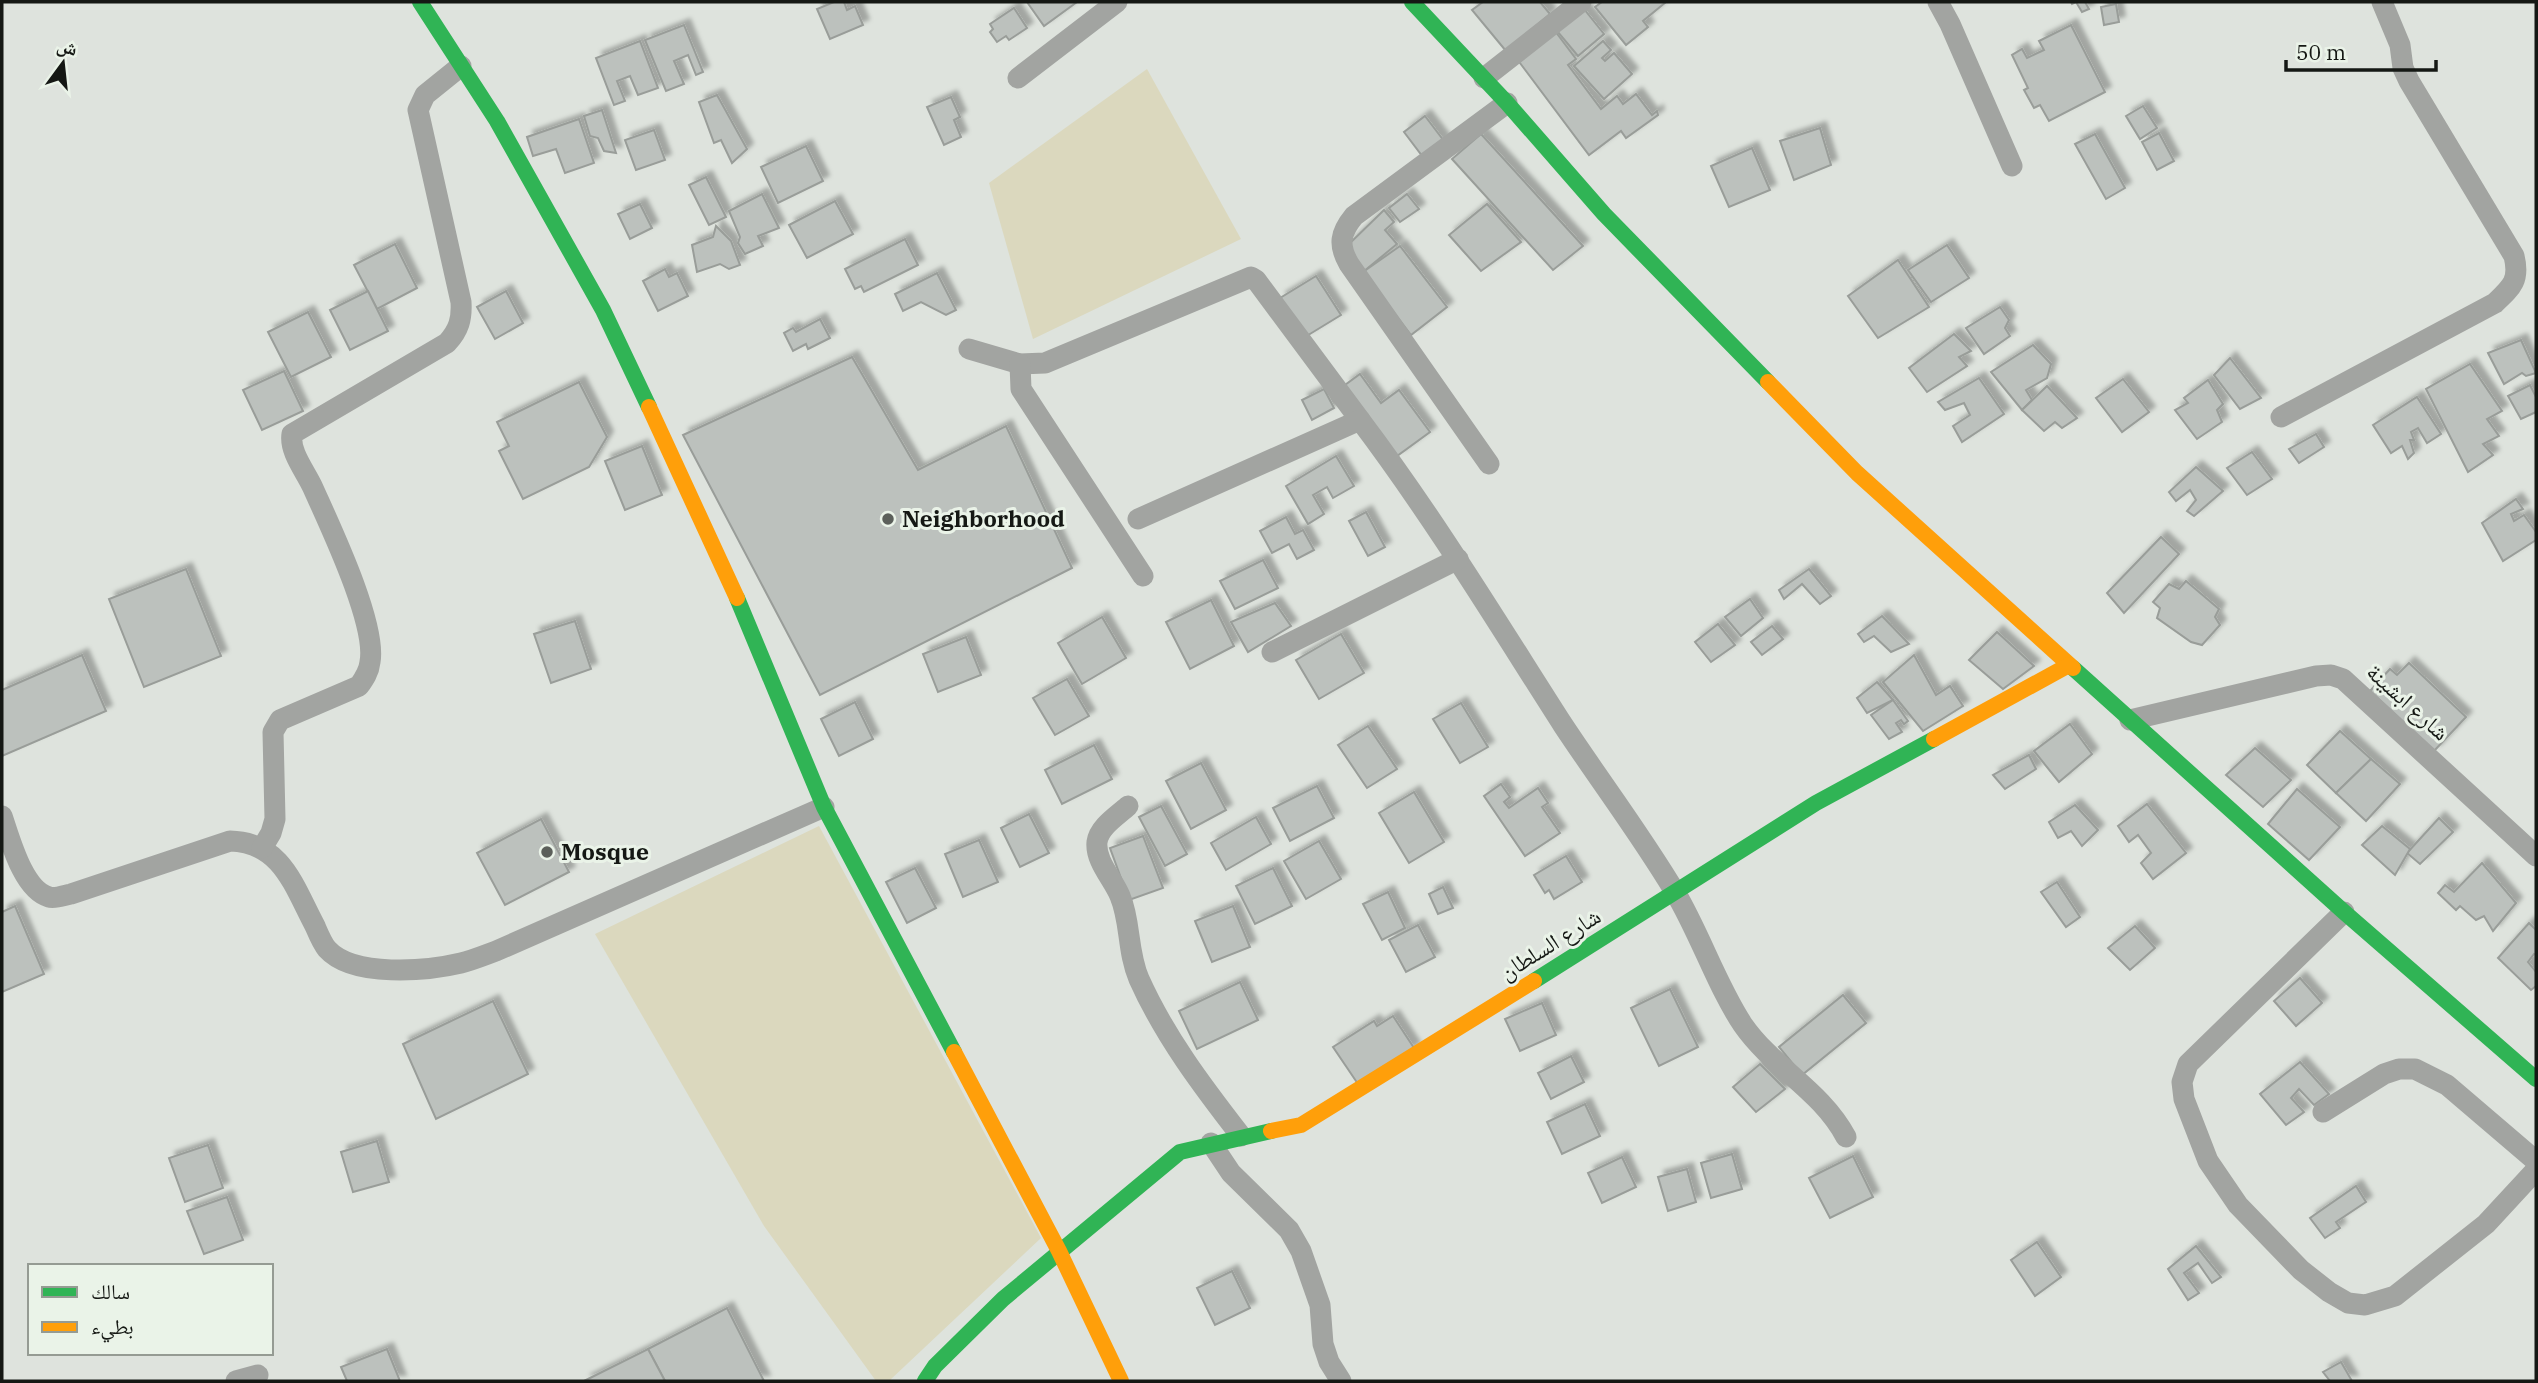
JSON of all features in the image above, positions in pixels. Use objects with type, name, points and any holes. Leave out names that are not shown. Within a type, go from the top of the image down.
[{"type":"street","points":[[420,2],[497,121],[603,310],[729,578],[824,807],[1059,1251],[1121,1381]]},
{"type":"street","points":[[1018,78],[1117,2]]},
{"type":"street","points":[[1412,2],[1507,103],[1604,214],[1838,454],[2344,912],[2536,1079]]},
{"type":"street","points":[[1484,78],[1581,2]]},
{"type":"street","points":[[1938,2],[2012,166]]},
{"type":"street","points":[[2281,417],[2495,303],[2509,290],[2515,279],[2517,268],[2514,256],[2409,81],[2403,68],[2400,45],[2382,2]]},
{"type":"street","points":[[262,848],[275,819],[274,732],[280,720],[359,686],[366,677],[371,660],[369,638],[359,598],[291,442],[292,434],[447,343],[456,334],[461,318],[461,302],[418,110],[425,95],[461,66]]},
{"type":"street","points":[[1489,464],[1349,264],[1342,252],[1341,238],[1354,216],[1507,103]]},
{"type":"street","points":[[969,349],[1020,365],[1045,363],[1251,277],[1402,475],[1458,559],[1564,726],[1676,893],[1743,1024],[1758,1043],[1820,1099],[1836,1118],[1846,1138]]},
{"type":"street","points":[[1020,365],[1021,389],[1143,576]]},
{"type":"street","points":[[1139,519],[1360,420]]},
{"type":"street","points":[[1272,652],[1458,559]]},
{"type":"street","name":"شارع السلطان","points":[[925,1381],[935,1366],[1003,1298],[1180,1152],[1241,1136],[1301,1125],[1816,803],[2069,665]]},
{"type":"street","name":"شارع ابشينة","points":[[2130,720],[2316,676],[2330,675],[2343,679],[2536,856]]},
{"type":"street","points":[[1128,806],[1103,829],[1097,840],[1097,848],[1101,861],[1120,895],[1125,911],[1128,944],[1139,978],[1186,1065],[1241,1136]]},
{"type":"street","points":[[2,816],[25,877],[37,891],[51,898],[71,894],[230,841],[247,842],[262,848],[283,866],[327,949],[345,961],[375,969],[419,970],[461,963],[496,951],[824,807]]},
{"type":"street","points":[[2344,912],[2188,1064],[2182,1082],[2184,1099],[2207,1161],[2238,1205],[2301,1269],[2329,1292],[2348,1303],[2365,1304],[2395,1296],[2486,1224],[2536,1170]]},
{"type":"street","points":[[2323,1112],[2384,1074],[2399,1069],[2415,1069],[2447,1085],[2536,1161]]},
{"type":"street","points":[[1210,1143],[1231,1173],[1289,1230],[1301,1251],[1320,1305],[1323,1345],[1329,1362],[1341,1381]]},
{"type":"street","points":[[236,1381],[258,1375]]},
{"type":"shaded area","points":[[1147,69],[1241,239],[1033,339],[989,183]]},
{"type":"shaded area","points":[[819,826],[1041,1238],[889,1381],[876,1381],[764,1226],[595,934]]},
{"type":"building","points":[[834,2],[844,2],[847,10],[855,6],[863,25],[830,39],[817,9]]},
{"type":"building","points":[[1027,2],[1077,2],[1044,26]]},
{"type":"building","points":[[1483,2],[1540,2],[1550,14],[1506,51],[1472,10]]},
{"type":"building","points":[[1602,2],[1666,2],[1643,21],[1648,27],[1626,45],[1595,7]]},
{"type":"building","points":[[2076,2],[2085,2],[2089,9],[2082,12]]},
{"type":"building","points":[[2116,4],[2119,22],[2104,25],[2101,7]]},
{"type":"building","points":[[1014,8],[1027,28],[1009,40],[1006,36],[997,42],[990,32],[993,29],[990,24]]},
{"type":"building","points":[[1584,9],[1604,34],[1578,56],[1557,31]]},
{"type":"building","points":[[684,25],[703,72],[696,75],[688,55],[674,61],[684,84],[666,91],[645,40]]},
{"type":"building","points":[[2071,25],[2105,92],[2049,121],[2040,105],[2034,108],[2024,90],[2028,88],[2012,55],[2022,49],[2027,58],[2044,50],[2039,41]]},
{"type":"building","points":[[1555,31],[1576,59],[1568,65],[1601,109],[1617,96],[1623,104],[1636,94],[1652,115],[1657,111],[1658,115],[1626,138],[1621,131],[1589,155],[1517,59]]},
{"type":"building","points":[[640,41],[658,88],[638,95],[630,76],[617,81],[625,101],[614,105],[596,58]]},
{"type":"building","points":[[1603,41],[1611,50],[1602,58],[1605,61],[1614,53],[1632,74],[1604,99],[1574,66]]},
{"type":"building","points":[[717,95],[747,149],[732,163],[721,140],[714,143],[699,102]]},
{"type":"building","points":[[951,97],[960,117],[954,120],[961,137],[944,145],[927,107]]},
{"type":"building","points":[[2143,106],[2157,128],[2140,139],[2126,116]]},
{"type":"building","points":[[602,110],[616,153],[604,151],[598,138],[590,136],[584,116]]},
{"type":"building","points":[[1425,116],[1444,141],[1423,157],[1404,132]]},
{"type":"building","points":[[579,119],[594,163],[565,173],[556,149],[533,156],[527,137]]},
{"type":"building","points":[[1820,128],[1831,165],[1794,180],[1780,141]]},
{"type":"building","points":[[654,130],[665,160],[636,170],[625,140]]},
{"type":"building","points":[[2159,133],[2174,161],[2157,170],[2142,142]]},
{"type":"building","points":[[1481,134],[1583,246],[1553,270],[1452,159]]},
{"type":"building","points":[[2095,134],[2125,188],[2106,199],[2075,144]]},
{"type":"building","points":[[806,146],[823,181],[778,203],[761,167]]},
{"type":"building","points":[[1752,148],[1770,190],[1729,207],[1711,166]]},
{"type":"building","points":[[706,177],[726,217],[709,225],[689,185]]},
{"type":"building","points":[[762,194],[779,228],[758,236],[763,246],[745,254],[738,243],[740,237],[729,211]]},
{"type":"building","points":[[1407,194],[1419,209],[1400,222],[1389,208]]},
{"type":"building","points":[[835,201],[853,234],[807,258],[789,225]]},
{"type":"building","points":[[640,204],[652,228],[630,239],[618,214]]},
{"type":"building","points":[[1487,204],[1521,242],[1481,271],[1449,235]]},
{"type":"building","points":[[1384,210],[1394,222],[1385,230],[1397,244],[1363,272],[1348,245]]},
{"type":"building","points":[[716,226],[731,241],[740,265],[729,269],[720,264],[697,272],[692,245],[713,237]]},
{"type":"building","points":[[905,239],[918,265],[864,292],[861,286],[855,289],[845,269]]},
{"type":"building","points":[[395,244],[417,288],[377,309],[354,265]]},
{"type":"building","points":[[1947,245],[1969,278],[1931,302],[1908,270]]},
{"type":"building","points":[[1400,246],[1447,307],[1411,335],[1363,272]]},
{"type":"building","points":[[1898,260],[1929,307],[1878,338],[1848,296]]},
{"type":"building","points":[[665,269],[669,277],[677,273],[688,296],[658,311],[643,281]]},
{"type":"building","points":[[937,273],[956,310],[946,315],[921,302],[903,311],[895,294]]},
{"type":"building","points":[[1316,276],[1341,315],[1305,337],[1280,298]]},
{"type":"building","points":[[368,291],[388,331],[350,350],[330,310]]},
{"type":"building","points":[[506,291],[523,323],[495,339],[477,307]]},
{"type":"building","points":[[2000,307],[2009,320],[2005,328],[2010,336],[1984,354],[1966,328]]},
{"type":"building","points":[[308,312],[331,357],[291,377],[268,332]]},
{"type":"building","points":[[820,319],[830,338],[808,349],[806,344],[793,351],[784,333],[793,328],[796,332]]},
{"type":"building","points":[[1954,334],[1971,351],[1959,357],[1967,366],[1927,392],[1909,368]]},
{"type":"building","points":[[2521,340],[2536,373],[2526,376],[2522,373],[2504,384],[2488,353]]},
{"type":"building","points":[[2033,345],[2051,364],[2047,378],[2026,390],[2032,400],[2022,410],[1991,372]]},
{"type":"building","name":"Neighborhood","points":[[852,357],[918,470],[1006,426],[1072,568],[820,695],[683,435]]},
{"type":"building","points":[[2230,358],[2261,398],[2240,409],[2214,375]]},
{"type":"building","points":[[2470,364],[2502,411],[2487,419],[2499,436],[2483,444],[2493,455],[2468,472],[2426,389]]},
{"type":"building","points":[[284,371],[303,411],[262,430],[243,390]]},
{"type":"building","points":[[1360,374],[1381,403],[1399,390],[1430,432],[1397,456],[1345,385]]},
{"type":"building","points":[[1979,378],[2004,414],[1962,442],[1953,426],[1970,415],[1964,403],[1945,410],[1938,402]]},
{"type":"building","points":[[2123,379],[2149,412],[2122,432],[2096,398]]},
{"type":"building","points":[[2208,380],[2223,404],[2217,410],[2222,422],[2197,439],[2175,410],[2188,403],[2184,398]]},
{"type":"building","points":[[579,382],[607,437],[589,467],[523,499],[499,451],[509,446],[497,422]]},
{"type":"building","points":[[2530,385],[2536,397],[2536,412],[2521,419],[2508,396]]},
{"type":"building","points":[[2047,386],[2077,418],[2062,428],[2055,422],[2044,431],[2022,410]]},
{"type":"building","points":[[1324,389],[1334,408],[1312,420],[1302,400]]},
{"type":"building","points":[[2417,397],[2441,434],[2427,443],[2418,428],[2411,432],[2414,440],[2410,440],[2414,453],[2408,459],[2402,446],[2391,453],[2373,425]]},
{"type":"building","points":[[2316,434],[2324,447],[2299,463],[2289,449]]},
{"type":"building","points":[[642,446],[662,495],[625,510],[605,461]]},
{"type":"building","points":[[2252,452],[2272,479],[2247,495],[2227,468]]},
{"type":"building","points":[[1336,456],[1354,486],[1333,498],[1327,487],[1313,495],[1324,514],[1308,524],[1286,486]]},
{"type":"building","points":[[2196,467],[2223,491],[2194,516],[2187,511],[2196,500],[2190,490],[2176,501],[2169,492]]},
{"type":"building","points":[[2516,499],[2523,509],[2511,514],[2514,521],[2524,515],[2536,532],[2536,540],[2503,561],[2482,523]]},
{"type":"building","points":[[1366,512],[1385,547],[1368,556],[1349,521]]},
{"type":"building","points":[[1286,517],[1295,534],[1303,530],[1314,550],[1297,559],[1289,544],[1272,553],[1260,531]]},
{"type":"building","points":[[2161,537],[2179,554],[2124,613],[2107,593]]},
{"type":"building","points":[[1263,560],[1278,588],[1235,609],[1220,581]]},
{"type":"building","points":[[186,569],[221,656],[144,687],[109,599]]},
{"type":"building","points":[[1809,569],[1831,596],[1820,604],[1802,584],[1784,599],[1779,590]]},
{"type":"building","points":[[2186,581],[2219,609],[2215,617],[2220,625],[2202,645],[2191,642],[2157,618],[2160,608],[2153,602],[2169,584],[2179,589]]},
{"type":"building","points":[[1750,599],[1763,618],[1741,636],[1725,617]]},
{"type":"building","points":[[1211,600],[1234,646],[1190,669],[1166,622]]},
{"type":"building","points":[[1275,603],[1291,626],[1248,652],[1231,622]]},
{"type":"building","points":[[1882,616],[1909,644],[1891,652],[1874,636],[1864,642],[1858,634]]},
{"type":"building","points":[[1102,617],[1126,658],[1082,684],[1058,643]]},
{"type":"building","points":[[575,621],[591,669],[551,683],[534,634]]},
{"type":"building","points":[[1718,624],[1735,645],[1711,662],[1695,642]]},
{"type":"building","points":[[1772,626],[1783,639],[1762,655],[1751,642]]},
{"type":"building","points":[[1997,632],[2034,666],[2003,689],[1969,660]]},
{"type":"building","points":[[1341,634],[1364,673],[1319,699],[1296,660]]},
{"type":"building","points":[[966,637],[981,675],[938,692],[923,654]]},
{"type":"building","points":[[82,655],[106,711],[2,756],[2,690]]},
{"type":"building","points":[[1914,655],[1936,695],[1950,686],[1963,706],[1923,731],[1883,682]]},
{"type":"building","points":[[2409,663],[2466,717],[2434,751],[2370,691],[2390,669],[2397,675]]},
{"type":"building","points":[[1067,679],[1089,716],[1055,735],[1033,698]]},
{"type":"building","points":[[1877,682],[1893,700],[1867,713],[1857,698]]},
{"type":"building","points":[[1893,700],[1908,721],[1904,724],[1901,720],[1896,723],[1902,732],[1889,739],[1871,715]]},
{"type":"building","points":[[855,702],[873,739],[839,756],[821,719]]},
{"type":"building","points":[[1461,703],[1488,747],[1460,763],[1433,719]]},
{"type":"building","points":[[2070,724],[2092,754],[2059,782],[2034,751]]},
{"type":"building","points":[[1368,726],[1397,769],[1367,788],[1338,745]]},
{"type":"building","points":[[2340,731],[2371,759],[2336,793],[2307,765]]},
{"type":"building","points":[[1094,745],[1112,779],[1062,804],[1045,770]]},
{"type":"building","points":[[2255,748],[2291,780],[2263,807],[2226,775]]},
{"type":"building","points":[[2029,755],[2036,769],[2005,789],[1993,775]]},
{"type":"building","points":[[2371,759],[2400,784],[2366,821],[2336,793]]},
{"type":"building","points":[[1201,763],[1226,810],[1191,829],[1166,781]]},
{"type":"building","points":[[1501,784],[1510,797],[1504,802],[1509,808],[1538,788],[1548,803],[1542,807],[1560,833],[1525,856],[1484,796]]},
{"type":"building","points":[[1317,786],[1334,818],[1290,841],[1273,808]]},
{"type":"building","points":[[2297,789],[2340,827],[2309,860],[2268,824]]},
{"type":"building","points":[[1414,792],[1444,842],[1409,863],[1379,813]]},
{"type":"building","points":[[2147,804],[2186,853],[2153,879],[2141,863],[2151,853],[2138,835],[2129,842],[2118,826]]},
{"type":"building","points":[[2075,805],[2098,830],[2082,846],[2071,831],[2058,838],[2049,822]]},
{"type":"building","points":[[1161,806],[1187,854],[1165,866],[1139,817]]},
{"type":"building","points":[[1029,814],[1049,853],[1020,867],[1001,828]]},
{"type":"building","points":[[1256,817],[1271,844],[1226,870],[1211,843]]},
{"type":"building","points":[[2439,818],[2453,832],[2420,864],[2407,853]]},
{"type":"building","points":[[541,819],[569,872],[505,905],[477,853]]},
{"type":"building","points":[[2382,826],[2410,849],[2395,875],[2362,845]]},
{"type":"building","points":[[1143,836],[1163,888],[1129,900],[1110,848]]},
{"type":"building","points":[[979,840],[998,882],[963,897],[945,854]]},
{"type":"building","points":[[1319,841],[1341,879],[1306,899],[1284,861]]},
{"type":"building","points":[[1566,856],[1582,882],[1554,899],[1549,890],[1545,893],[1534,875]]},
{"type":"building","points":[[2482,863],[2516,903],[2493,931],[2484,916],[2476,920],[2460,906],[2456,910],[2438,893],[2445,885],[2454,892]]},
{"type":"building","points":[[915,868],[936,908],[907,923],[886,882]]},
{"type":"building","points":[[1273,868],[1292,906],[1255,924],[1236,886]]},
{"type":"building","points":[[2057,882],[2080,917],[2066,927],[2041,892]]},
{"type":"building","points":[[1443,887],[1453,908],[1438,914],[1429,894]]},
{"type":"building","points":[[1388,892],[1405,928],[1382,940],[1363,904]]},
{"type":"building","points":[[15,906],[44,974],[2,992],[2,912]]},
{"type":"building","points":[[1233,906],[1250,947],[1212,962],[1195,921]]},
{"type":"building","points":[[2529,923],[2536,930],[2536,955],[2528,962],[2536,972],[2536,986],[2531,990],[2498,958]]},
{"type":"building","points":[[1418,925],[1435,957],[1406,972],[1389,940]]},
{"type":"building","points":[[2135,926],[2155,948],[2130,970],[2108,948]]},
{"type":"building","points":[[2300,978],[2322,1003],[2296,1026],[2274,1001]]},
{"type":"building","points":[[1240,982],[1258,1020],[1197,1049],[1179,1011]]},
{"type":"building","points":[[1670,989],[1698,1047],[1659,1066],[1631,1008]]},
{"type":"building","points":[[1843,995],[1866,1023],[1802,1075],[1779,1047]]},
{"type":"building","points":[[493,1001],[528,1074],[436,1119],[403,1044]]},
{"type":"building","points":[[1542,1003],[1556,1035],[1520,1051],[1505,1019]]},
{"type":"building","points":[[1393,1016],[1414,1048],[1358,1084],[1333,1047],[1374,1021],[1377,1026]]},
{"type":"building","points":[[1571,1056],[1584,1082],[1551,1099],[1538,1073]]},
{"type":"building","points":[[2300,1062],[2329,1094],[2314,1105],[2299,1089],[2291,1098],[2304,1112],[2286,1125],[2260,1094]]},
{"type":"building","points":[[1760,1064],[1785,1089],[1756,1112],[1733,1087]]},
{"type":"building","points":[[1585,1104],[1600,1136],[1562,1154],[1547,1122]]},
{"type":"building","points":[[377,1141],[389,1182],[353,1192],[341,1152]]},
{"type":"building","points":[[208,1145],[223,1188],[185,1202],[169,1158]]},
{"type":"building","points":[[1732,1154],[1742,1189],[1711,1198],[1701,1163]]},
{"type":"building","points":[[1853,1156],[1873,1197],[1830,1218],[1809,1178]]},
{"type":"building","points":[[1622,1157],[1636,1187],[1602,1203],[1588,1173]]},
{"type":"building","points":[[1687,1169],[1696,1202],[1668,1211],[1658,1177]]},
{"type":"building","points":[[2356,1186],[2366,1202],[2336,1222],[2340,1228],[2325,1238],[2310,1218]]},
{"type":"building","points":[[227,1197],[243,1240],[204,1254],[187,1211]]},
{"type":"building","points":[[2037,1242],[2061,1277],[2035,1296],[2011,1260]]},
{"type":"building","points":[[2196,1246],[2221,1277],[2212,1283],[2198,1263],[2184,1273],[2199,1293],[2188,1300],[2168,1269]]},
{"type":"building","points":[[1232,1271],[1250,1308],[1215,1325],[1197,1288]]},
{"type":"building","points":[[727,1308],[764,1381],[665,1381],[648,1349]]},
{"type":"building","points":[[387,1349],[400,1381],[347,1381],[341,1367]]},
{"type":"building","points":[[648,1349],[665,1381],[584,1381]]},
{"type":"building","points":[[2341,1362],[2352,1381],[2330,1381],[2323,1372]]},
{"type":"traffic: fast","points":[[420,2],[497,121],[603,310],[649,407]]},
{"type":"traffic: fast","points":[[1412,2],[1507,103],[1604,214],[1768,382]]},
{"type":"traffic: fast","points":[[737,598],[824,807],[954,1052]]},
{"type":"traffic: fast","points":[[2073,668],[2344,912],[2536,1079]]},
{"type":"traffic: fast","points":[[1534,981],[1816,803],[1934,739]]},
{"type":"traffic: fast","points":[[925,1381],[935,1366],[1003,1299],[1180,1152],[1271,1131]]},
{"type":"traffic: slow","points":[[1768,382],[1857,473],[2073,668]]},
{"type":"traffic: slow","points":[[649,407],[737,598]]},
{"type":"traffic: slow","points":[[1934,739],[2069,665]]},
{"type":"traffic: slow","points":[[1271,1131],[1301,1125],[1534,981]]},
{"type":"traffic: slow","points":[[954,1052],[1059,1251],[1121,1381]]},
{"type":"place","name":"Neighborhood","points":[[888,519]]},
{"type":"place","name":"Mosque","points":[[547,852]]}]
